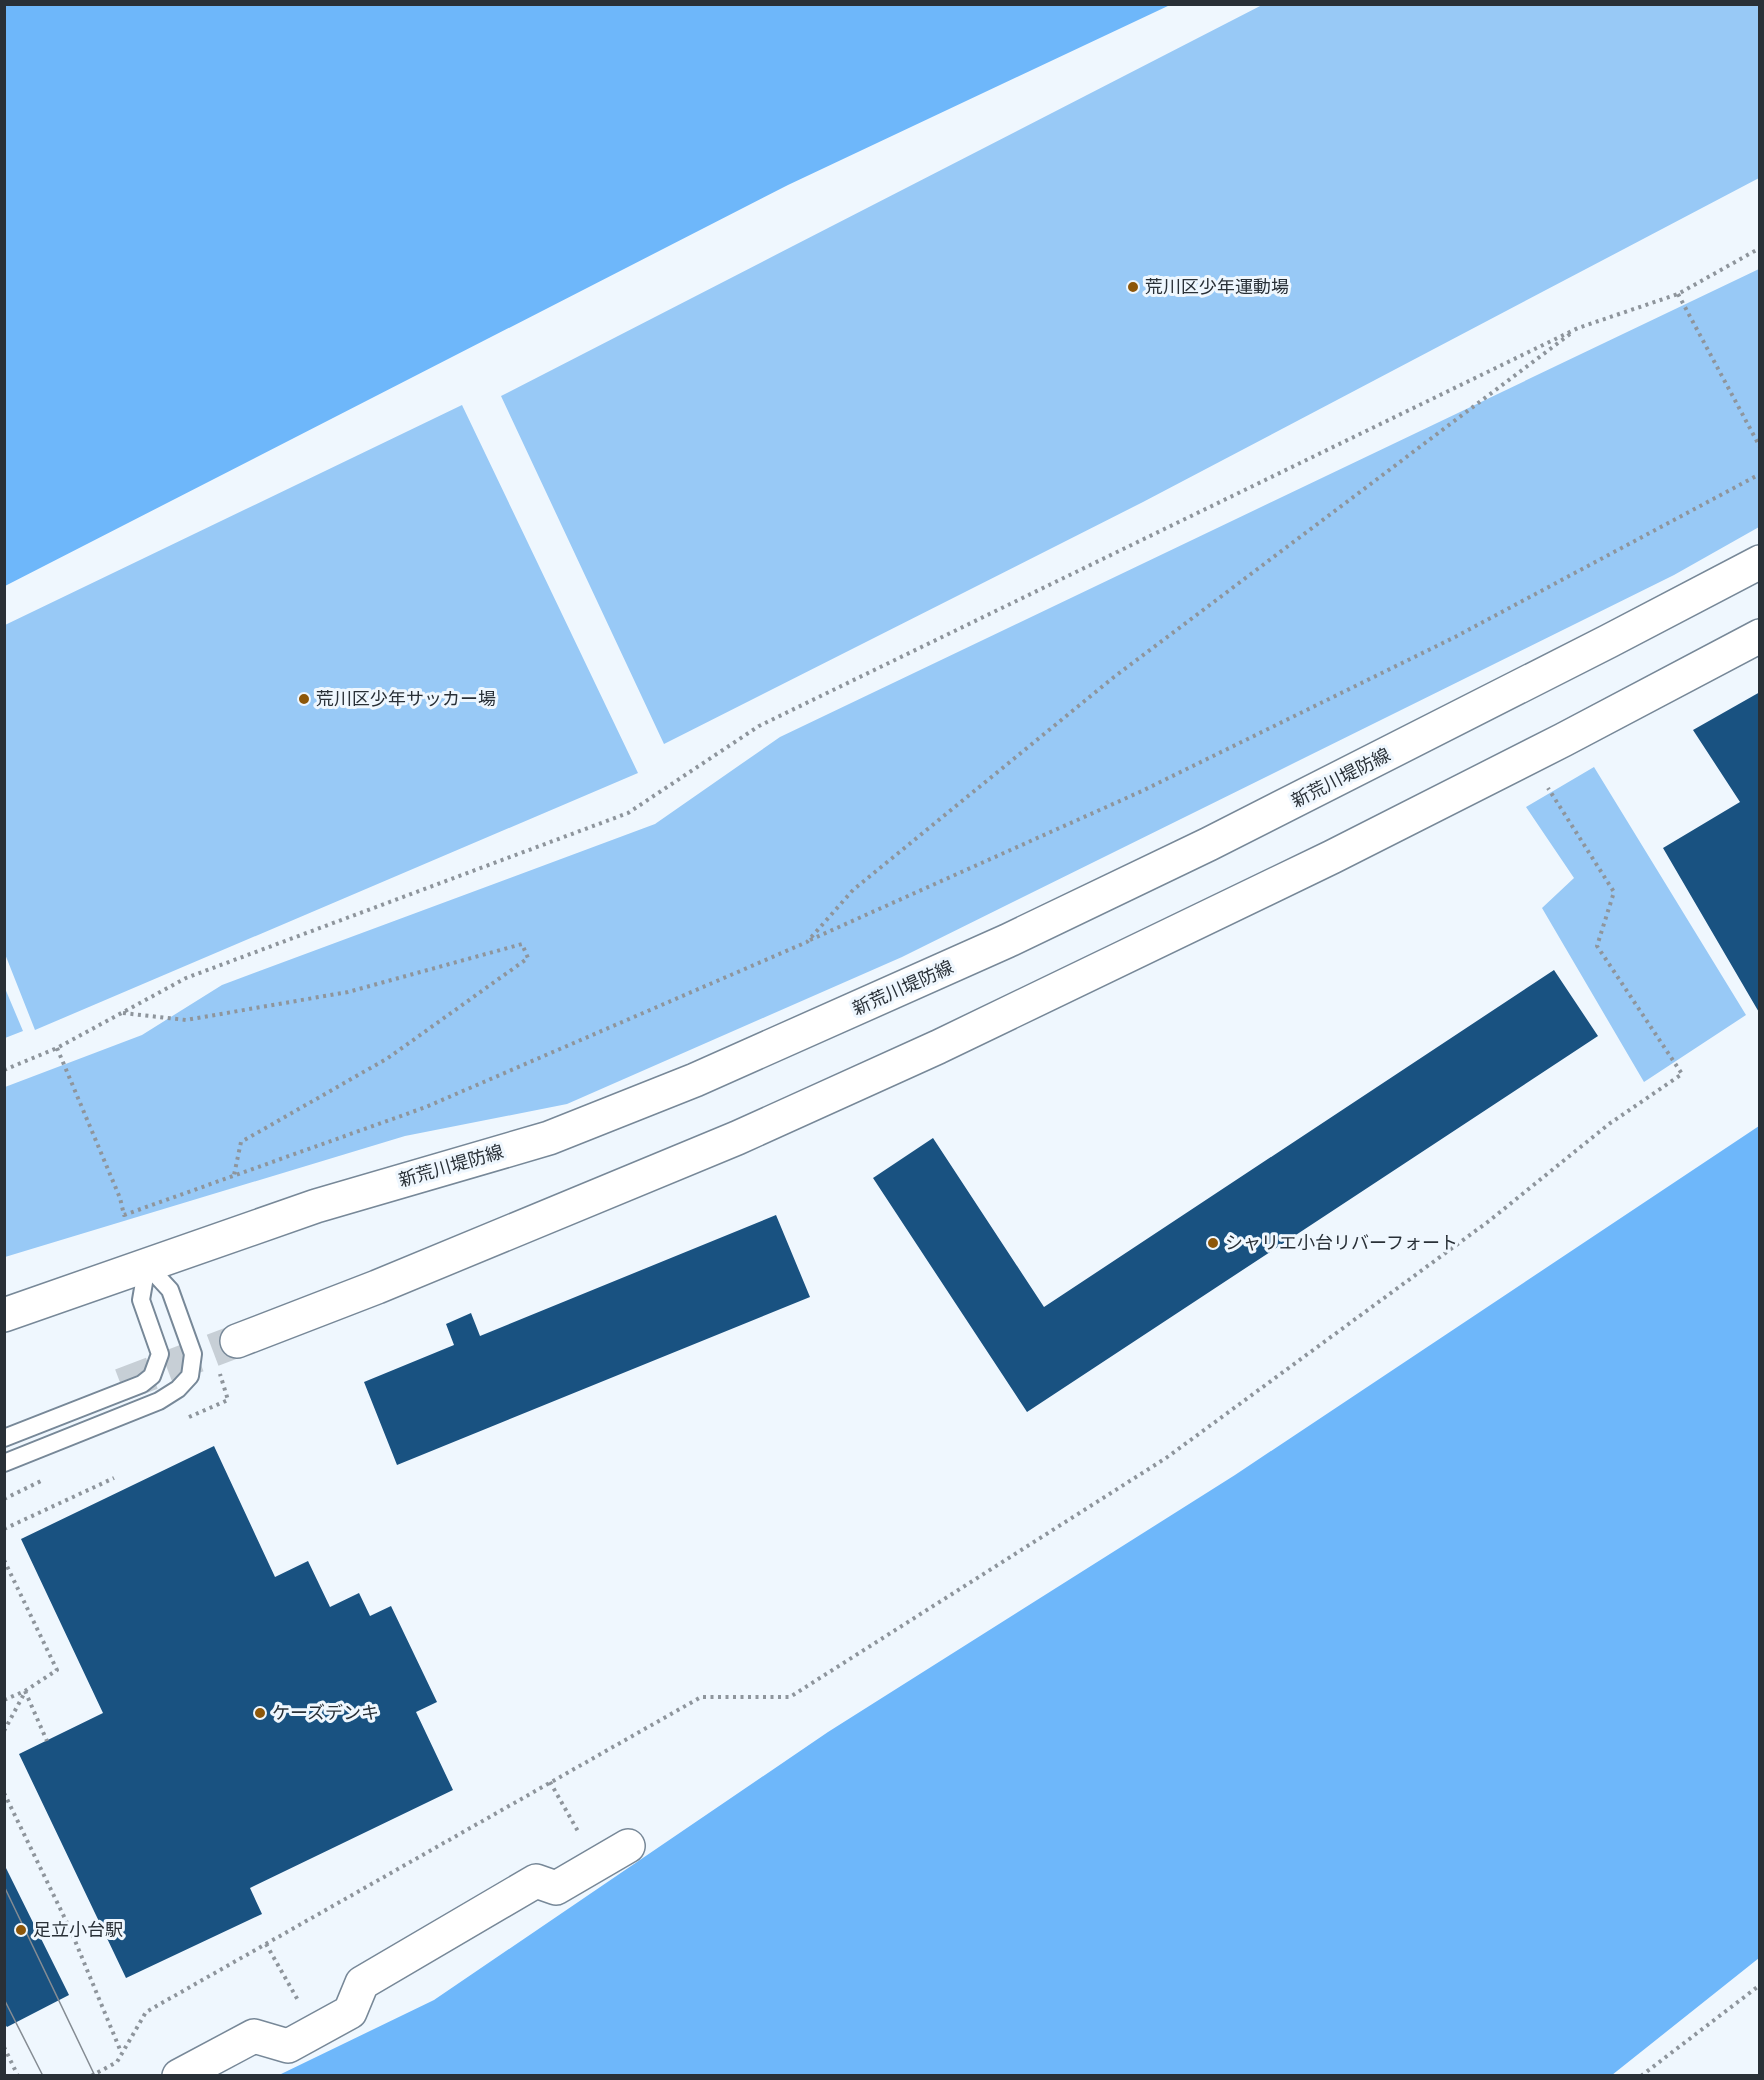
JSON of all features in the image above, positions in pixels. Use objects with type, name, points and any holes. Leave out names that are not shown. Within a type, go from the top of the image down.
[{"type":"main road","name":"新荒川堤防線","points":[[4,1315],[316,1206],[549,1138],[706,1076],[1007,940],[1209,844],[1599,647],[1760,562]]},
{"type":"main road","points":[[237,1341],[377,1287],[737,1138],[916,1057],[1322,862],[1760,636]]},
{"type":"main road","points":[[179,2076],[254,2036],[288,2046],[350,2012],[362,1983],[536,1881],[556,1888],[628,1846]]},
{"type":"lane","points":[[4,1438],[142,1384],[152,1376],[160,1354],[141,1300],[147,1265]]},
{"type":"lane","points":[[4,1462],[159,1401],[178,1389],[190,1376],[193,1354],[170,1290],[147,1265]]},
{"type":"path","points":[[4,1070],[57,1048],[186,978],[628,813],[759,726],[1578,328],[1678,294],[1760,248]]},
{"type":"path","points":[[1678,294],[1760,447]]},
{"type":"path","points":[[807,942],[853,891],[1114,677],[1578,328]]},
{"type":"path","points":[[57,1048],[120,1198],[124,1215],[426,1107],[807,942],[1184,770],[1455,637],[1760,474]]},
{"type":"path","points":[[91,2076],[117,2062],[146,2012],[701,1697],[790,1697],[1166,1458],[1489,1221],[1609,1124],[1682,1074],[1597,946],[1614,892],[1529,757]]},
{"type":"path","points":[[122,1013],[186,1020],[348,992],[522,944],[528,958],[388,1058],[241,1142],[234,1175]]},
{"type":"path","points":[[4,1529],[114,1478]]},
{"type":"path","points":[[4,1560],[57,1670],[25,1691],[4,1700]]},
{"type":"path","points":[[4,1731],[25,1691]]},
{"type":"path","points":[[25,1691],[47,1740]]},
{"type":"path","points":[[550,1782],[597,1865]]},
{"type":"path","points":[[4,1793],[71,1931],[121,2053]]},
{"type":"path","points":[[266,1944],[315,2031]]},
{"type":"path","points":[[1641,2076],[1760,1985]]},
{"type":"path","points":[[4,2047],[18,2076]]},
{"type":"shaded area","points":[[5,4],[1170,5],[788,185],[5,586]]},
{"type":"shaded area","name":"荒川区少年運動場","points":[[1264,4],[1759,5],[1759,178],[1143,502],[664,744],[501,396]]},
{"type":"shaded area","points":[[1759,269],[1759,527],[1674,575],[902,957],[567,1104],[405,1136],[5,1257],[5,1087],[142,1035],[222,985],[655,824],[780,737]]},
{"type":"shaded area","name":"荒川区少年サッカー場","points":[[462,405],[638,773],[35,1030],[5,954],[5,625]]},
{"type":"shaded area","points":[[1594,767],[1746,1015],[1644,1082],[1542,908],[1574,878],[1526,807]]},
{"type":"shaded area","points":[[4,986],[23,1031],[5,1038],[4,1038]]},
{"type":"shaded area","points":[[1759,1126],[1759,1958],[1612,2075],[279,2075],[434,2000],[828,1732],[1235,1475]]},
{"type":"building","points":[[1760,692],[1760,1014],[1663,848],[1740,802],[1693,730]]},
{"type":"building","name":"シャリエ小台リバーフォート","points":[[1554,970],[1598,1036],[1027,1412],[873,1178],[933,1138],[1044,1307]]},
{"type":"building","points":[[776,1215],[810,1297],[397,1465],[364,1382],[454,1345],[446,1324],[471,1313],[480,1336]]},
{"type":"building","name":"ケーズデンキ","points":[[214,1446],[275,1577],[308,1561],[330,1607],[359,1593],[370,1616],[391,1606],[437,1702],[416,1712],[453,1790],[250,1888],[262,1914],[126,1978],[19,1754],[103,1713],[21,1539]]},
{"type":"building","name":"足立小台駅","points":[[4,1864],[69,1995],[7,2027],[4,2023]]},
{"type":"tunnel","points":[[121,1385],[237,1341]]},
{"type":"tram line","points":[[4,1886],[95,2076]]},
{"type":"tram line","points":[[4,1999],[43,2076]]},
{"type":"place","name":"荒川区少年運動場","points":[[1133,287]]},
{"type":"place","name":"荒川区少年サッカー場","points":[[304,699]]},
{"type":"place","name":"シャリエ小台リバーフォート","points":[[1213,1243]]},
{"type":"place","name":"ケーズデンキ","points":[[260,1713]]},
{"type":"place","name":"足立小台駅","points":[[21,1930]]}]
